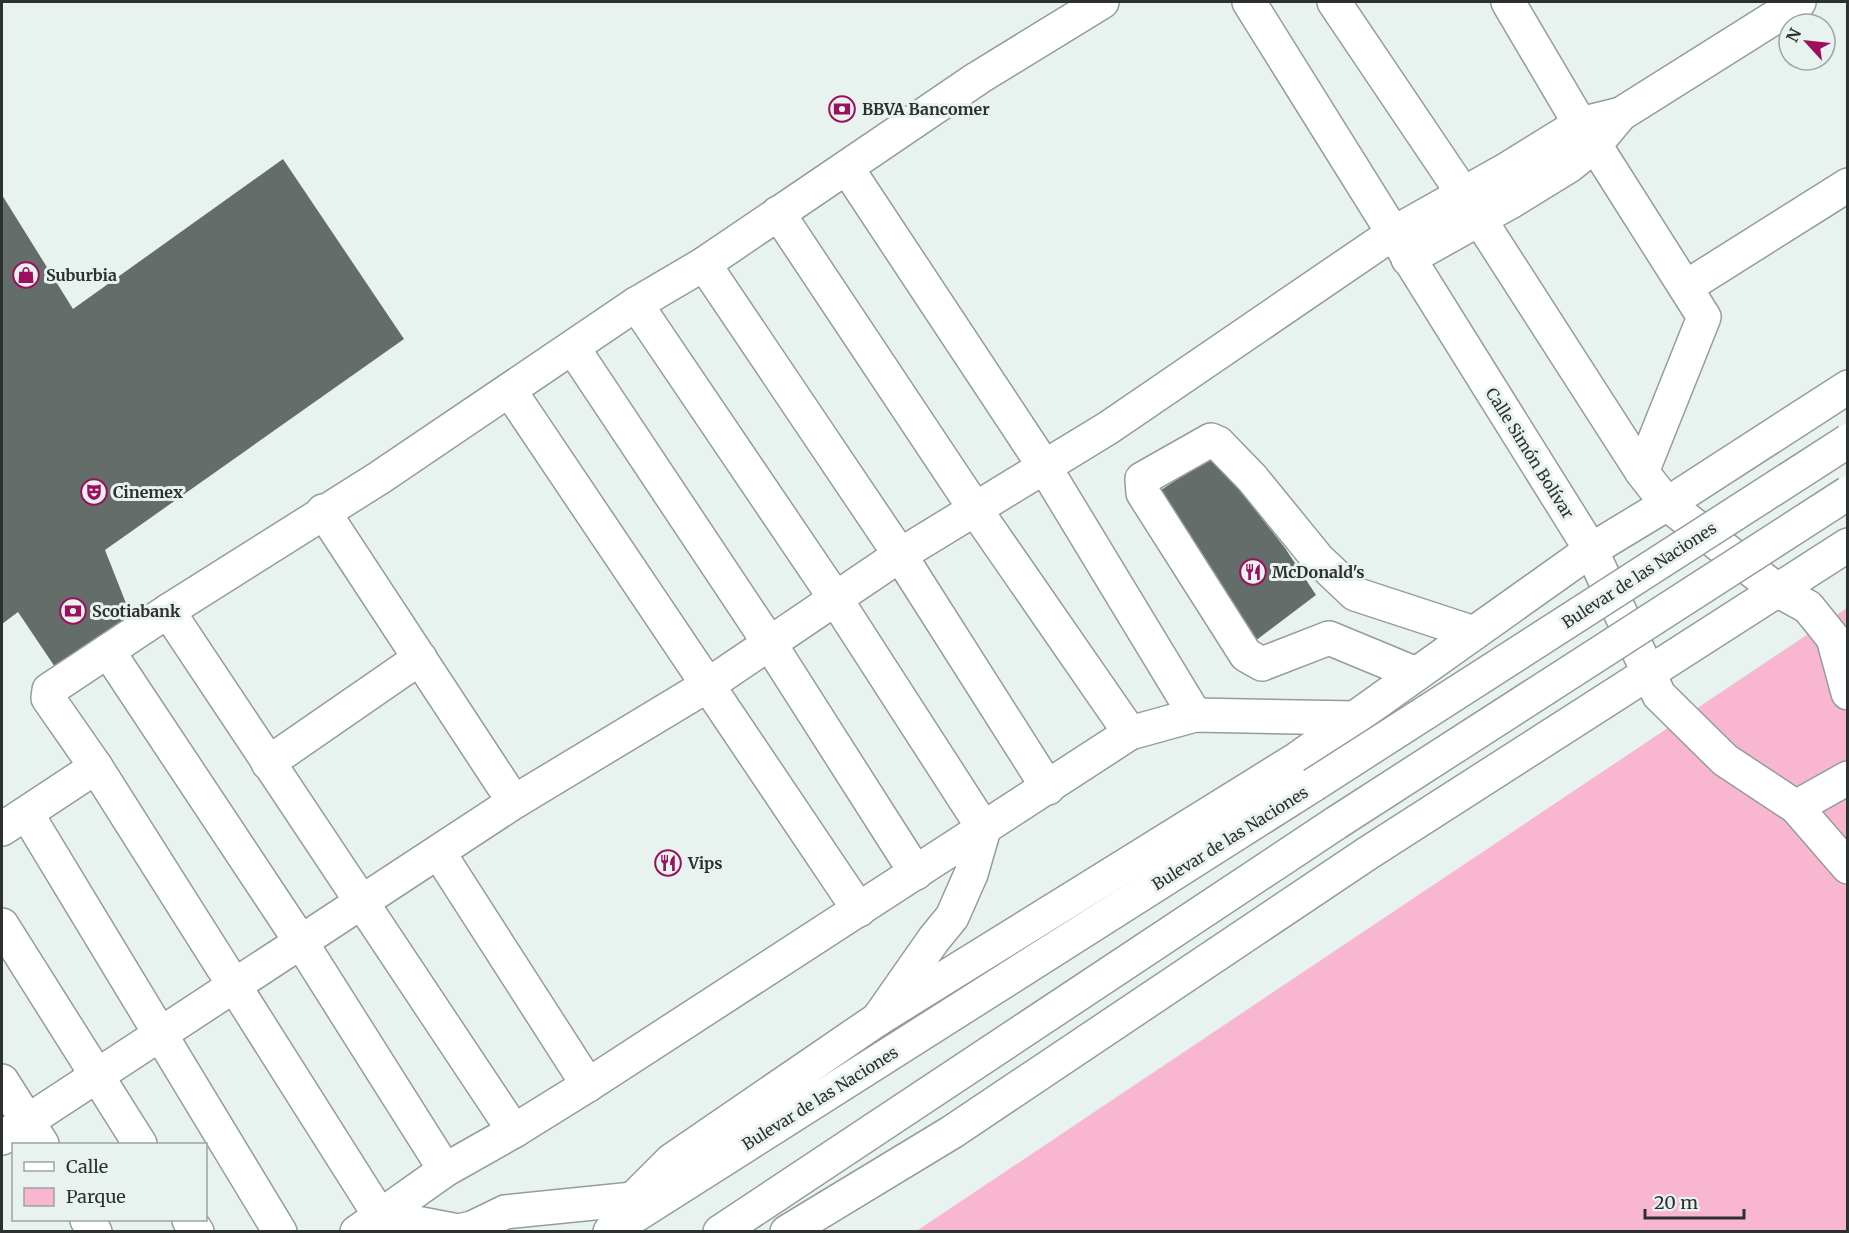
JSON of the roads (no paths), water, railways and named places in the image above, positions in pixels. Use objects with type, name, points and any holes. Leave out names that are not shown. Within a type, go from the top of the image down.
[{"type":"main road","points":[[368,1224],[234,986],[96,766],[48,698],[49,690],[323,511],[378,478],[636,304],[704,264],[978,78],[1101,2]]},
{"type":"main road","name":"Calle Simón Bolívar","points":[[1249,2],[1591,550],[1659,695],[1725,759],[1796,807],[1848,867]]},
{"type":"main road","points":[[1334,2],[1472,207],[1642,472],[1667,504],[1777,590],[1808,607],[1833,638],[1848,693]]},
{"type":"main road","points":[[1508,2],[1587,134],[1704,317],[1642,472]]},
{"type":"main road","points":[[2,1081],[24,1134],[95,1075],[160,1032],[439,853],[514,802],[708,685],[900,555],[1400,247],[1472,207],[1569,166],[1587,134],[1799,2]]},
{"type":"main road","points":[[847,168],[1044,466],[1195,715]]},
{"type":"main road","points":[[1686,287],[1848,185]]},
{"type":"main road","points":[[778,213],[975,509],[1130,733]]},
{"type":"main road","points":[[704,264],[900,555],[1048,788]]},
{"type":"main road","points":[[636,304],[835,598],[984,829],[971,874],[952,917],[878,1019]]},
{"type":"main road","points":[[573,348],[770,644],[916,873]]},
{"type":"main road","points":[[610,1232],[633,1199],[672,1160],[878,1019],[1297,759],[1591,550],[1667,504],[1848,387]]},
{"type":"main road","points":[[510,391],[859,910]]},
{"type":"main road","points":[[1355,594],[1329,638],[1262,664],[1246,655],[1143,493],[1142,479],[1211,441],[1218,443],[1252,478],[1318,560],[1355,594],[1474,633]]},
{"type":"main road","name":"Bulevar de las Naciones","points":[[610,1232],[1313,785],[1848,441]]},
{"type":"main road","points":[[720,1232],[1336,823],[1848,493]]},
{"type":"main road","points":[[323,511],[514,802]]},
{"type":"main road","points":[[788,1232],[952,1132],[1368,853],[1848,545]]},
{"type":"main road","points":[[168,611],[514,1131]]},
{"type":"main road","points":[[1329,638],[1416,674]]},
{"type":"main road","points":[[108,651],[301,942],[445,1170]]},
{"type":"main road","points":[[268,763],[369,691],[420,658]]},
{"type":"main road","points":[[368,1224],[445,1170],[588,1085],[1130,733],[1195,715],[1355,718]]},
{"type":"main road","points":[[96,766],[14,822],[160,1032],[280,1232]]},
{"type":"main road","points":[[1796,807],[1848,778]]},
{"type":"main road","points":[[439,853],[588,1085]]},
{"type":"main road","points":[[2,925],[139,1143]]},
{"type":"main road","points":[[368,1224],[458,1230],[472,1228],[505,1212],[633,1199]]},
{"type":"place","name":"BBVA Bancomer","points":[[842,109]]},
{"type":"place","name":"Suburbia","points":[[26,275]]},
{"type":"place","name":"Cinemex","points":[[94,492]]},
{"type":"place","name":"McDonald's","points":[[1253,572]]},
{"type":"place","name":"Scotiabank","points":[[73,611]]},
{"type":"place","name":"Vips","points":[[668,863]]}]
